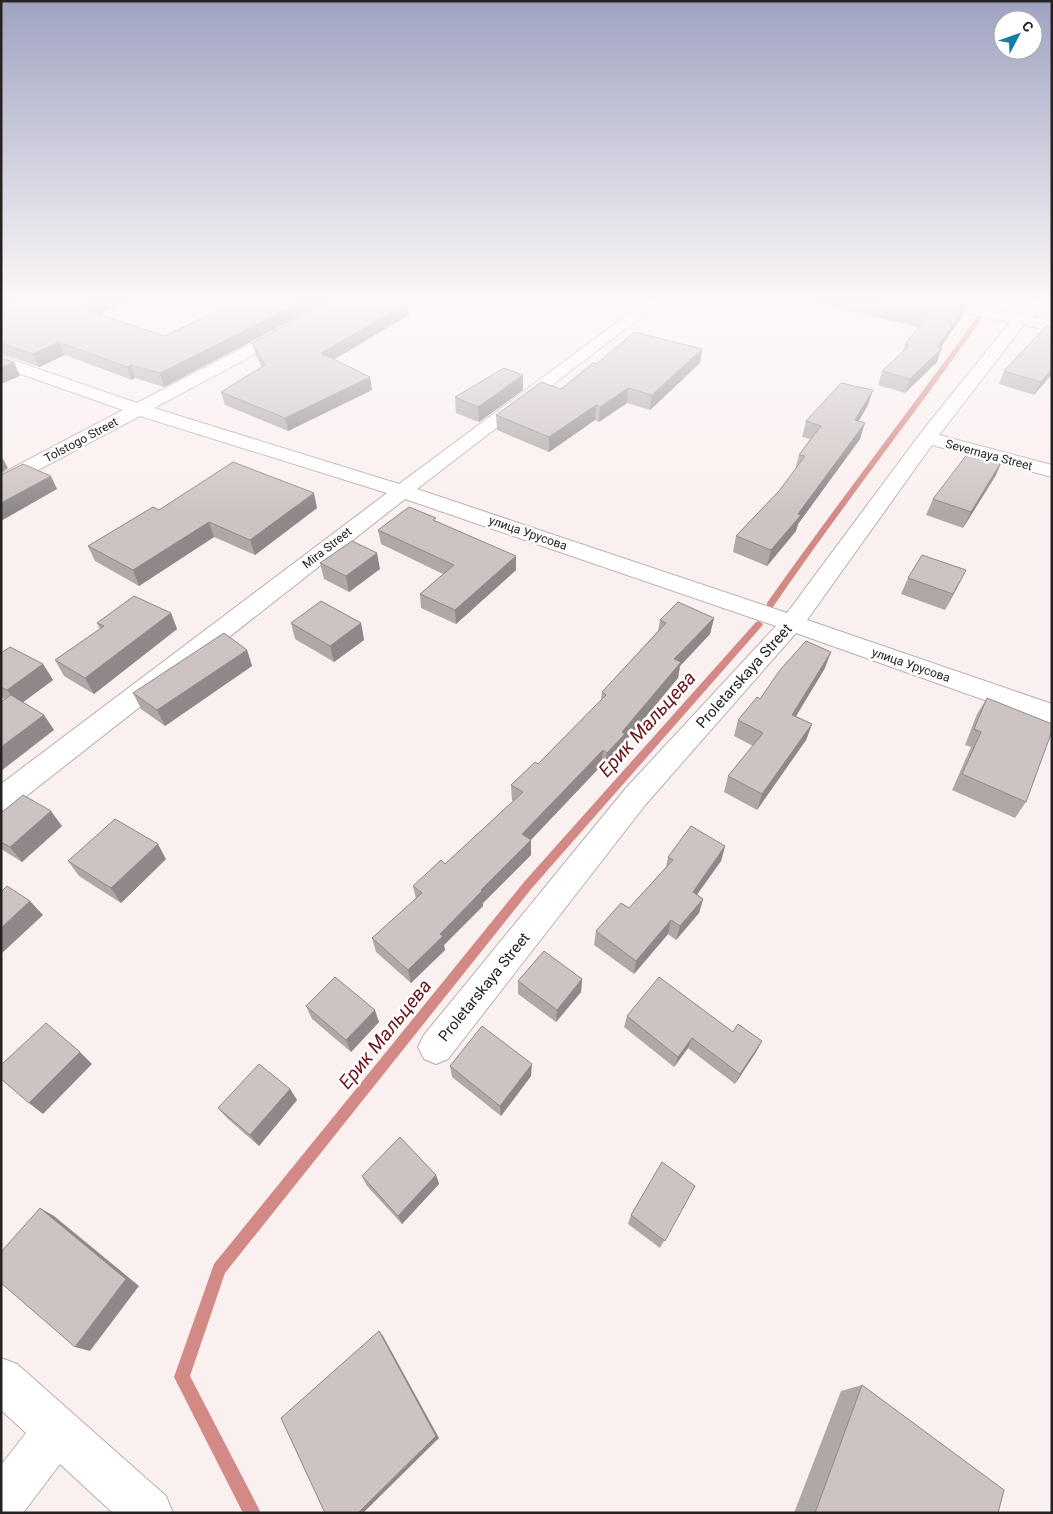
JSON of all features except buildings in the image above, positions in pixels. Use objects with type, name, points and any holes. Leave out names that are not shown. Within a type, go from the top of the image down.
[{"type":"street","name":"улица Урусова","points":[[28,371],[140,410],[402,491],[792,623],[1052,714]]},
{"type":"street","name":"Tolstogo Street","points":[[1,482],[214,371]]},
{"type":"street","name":"Mira Street","points":[[1,800],[402,491],[562,371]]},
{"type":"street","name":"Proletarskaya Street","points":[[436,1047],[636,796],[792,623],[927,438],[980,371]]},
{"type":"street","name":"Severnaya Street","points":[[927,438],[1052,471]]},
{"type":"street","points":[[1,1380],[150,1513]]},
{"type":"street","points":[[1,1503],[58,1430]]},
{"type":"waterway","name":"Ерик Мальцева","points":[[770,605],[817,537],[942,371]]},
{"type":"waterway","name":"Ерик Мальцева","points":[[252,1513],[182,1377],[219,1269],[528,885],[759,624]]}]
